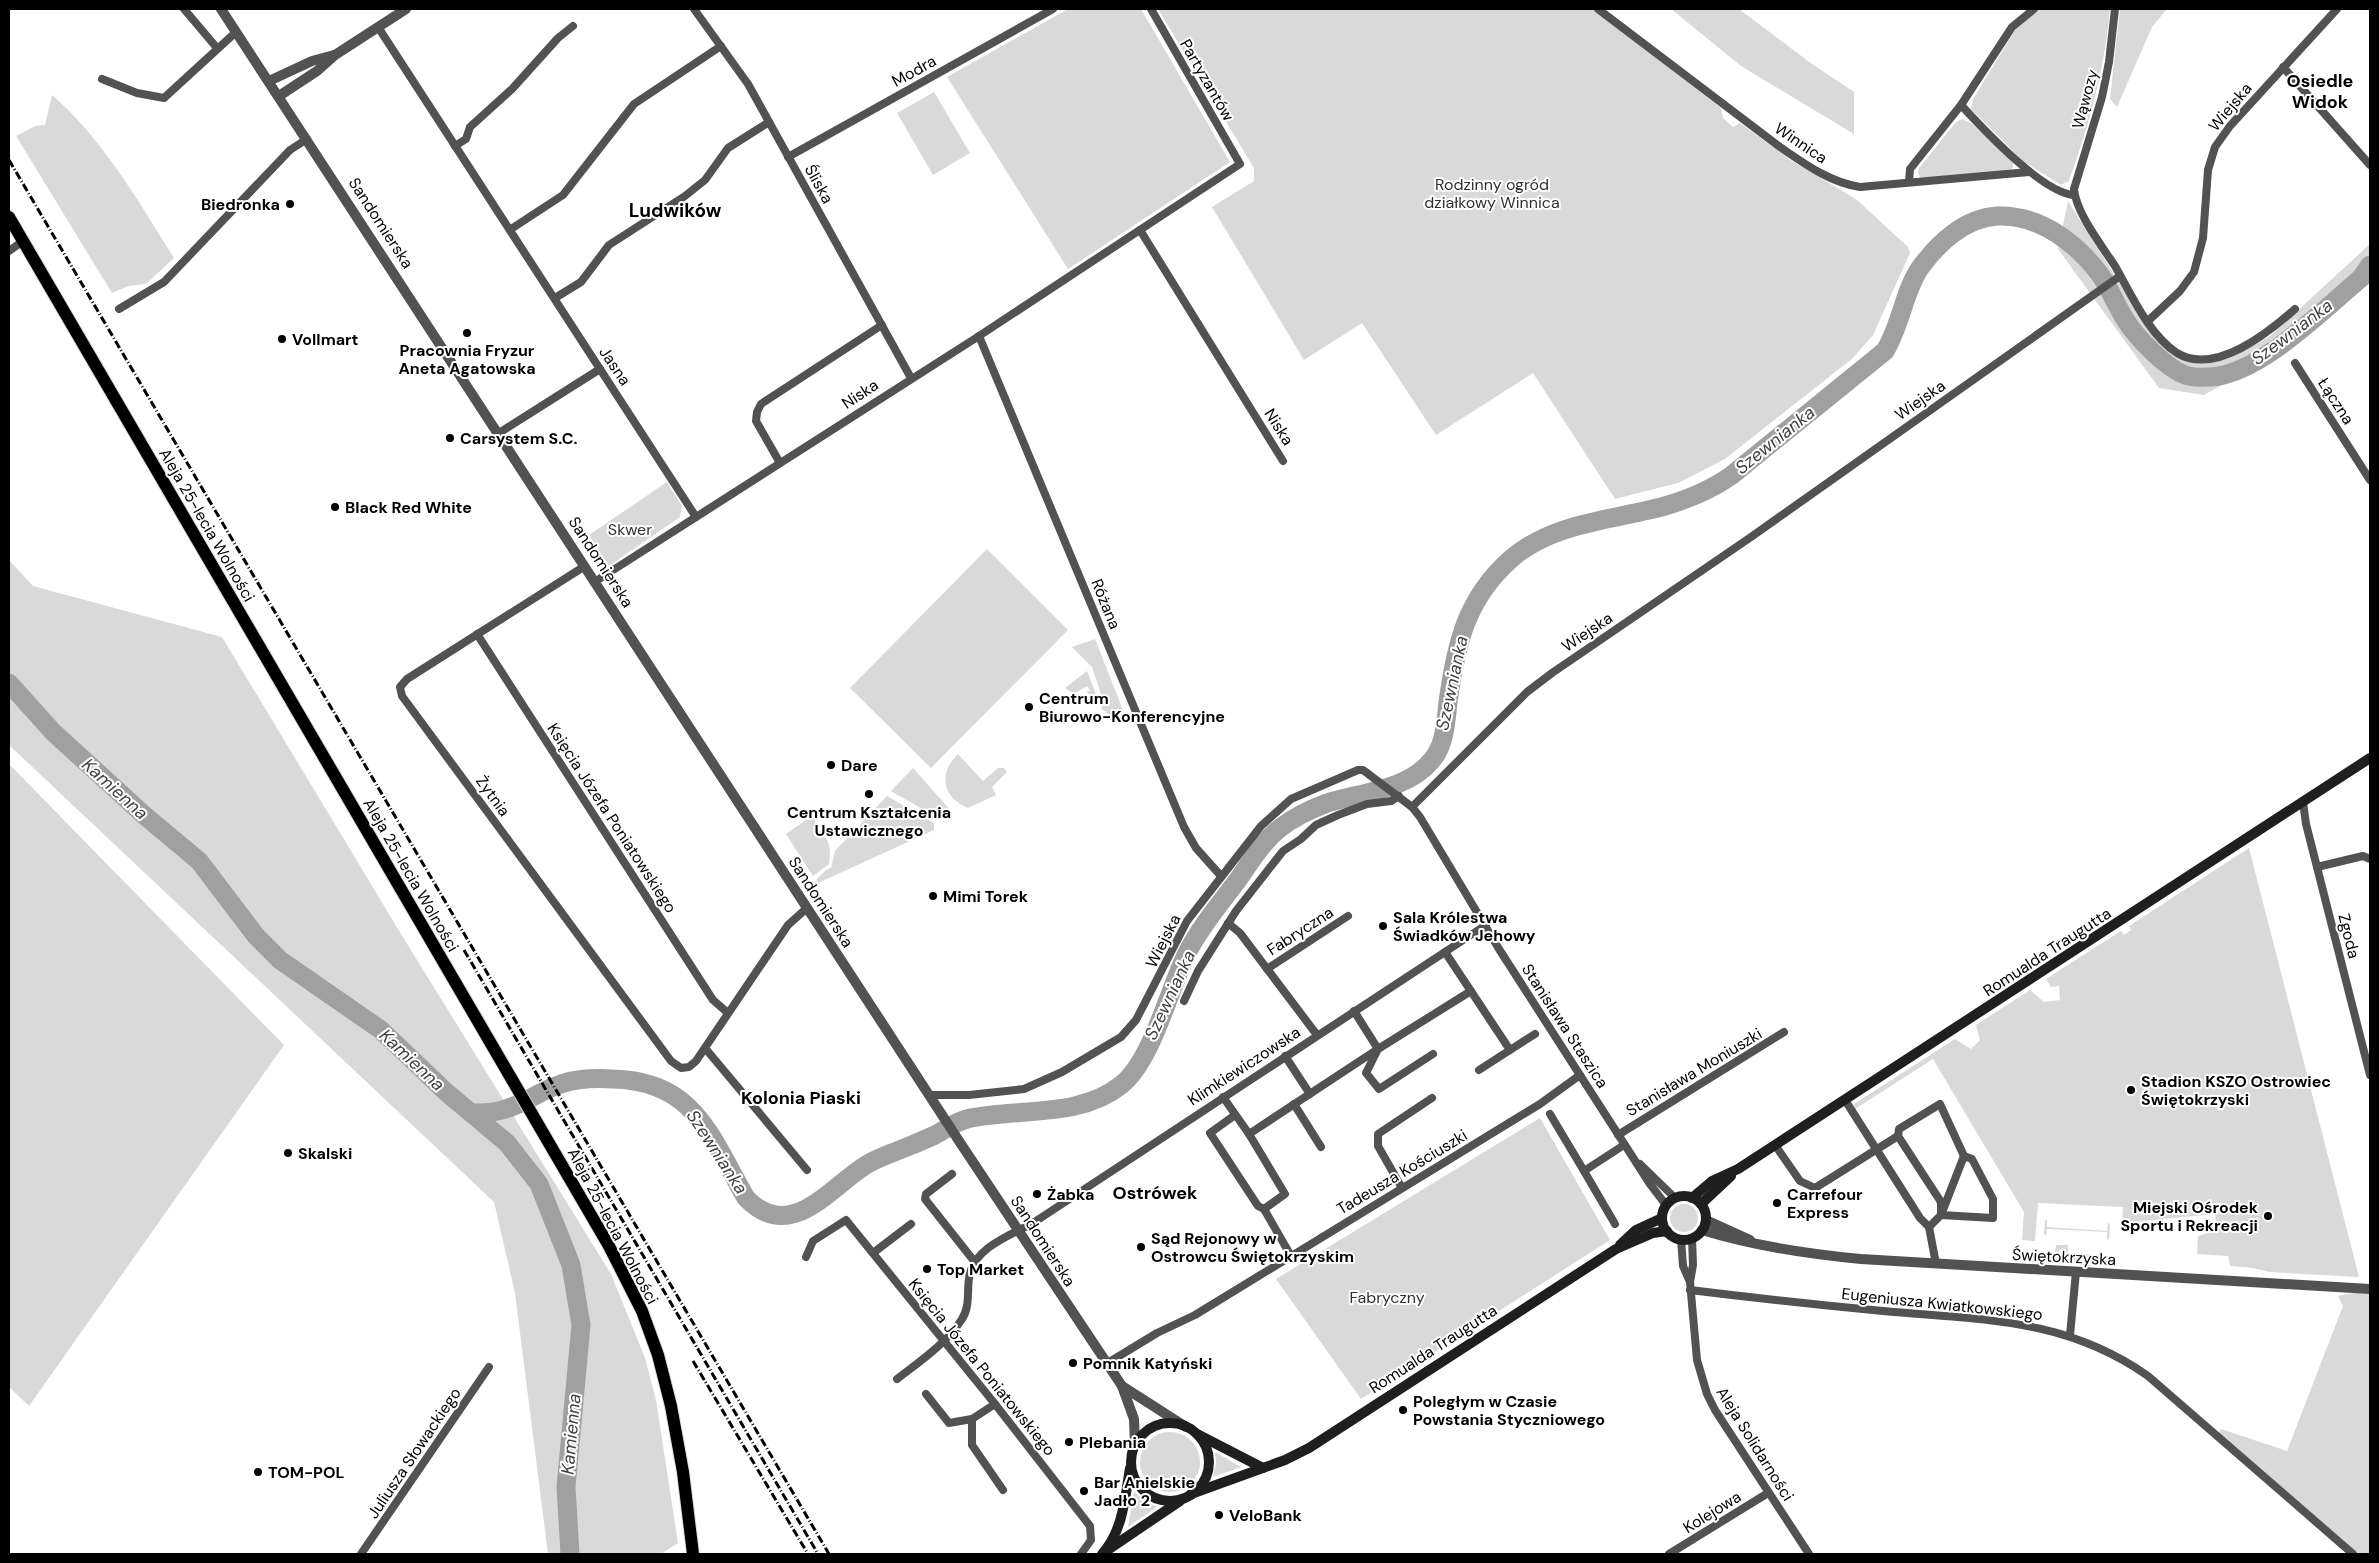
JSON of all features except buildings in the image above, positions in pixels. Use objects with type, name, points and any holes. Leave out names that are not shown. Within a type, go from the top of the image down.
[{"type":"main road","name":"Aleja 25-lecia Wolności","points":[[9,217],[609,1246],[642,1311],[662,1372],[671,1406],[683,1472],[693,1554]]},
{"type":"main road","name":"Romualda Traugutta","points":[[1697,1201],[1738,1169],[2370,758]]},
{"type":"main road","points":[[1685,1196],[1697,1201],[1706,1220],[1702,1230],[1692,1238],[1681,1239],[1667,1231],[1662,1218],[1666,1205],[1675,1198],[1685,1196]]},
{"type":"main road","name":"Romualda Traugutta","points":[[1616,1249],[1636,1230],[1662,1218]]},
{"type":"main road","name":"Romualda Traugutta","points":[[1191,1494],[1286,1460],[1308,1448],[1616,1249],[1653,1233],[1667,1231]]},
{"type":"main road","points":[[1103,1553],[1119,1526],[1135,1445],[1143,1434],[1158,1425],[1176,1424],[1189,1429],[1263,1468]]},
{"type":"main road","points":[[1103,1553],[1191,1494],[1206,1477],[1208,1459],[1203,1443],[1189,1429]]},
{"type":"main road","points":[[1131,1465],[1136,1481],[1147,1494],[1158,1499],[1181,1500]]},
{"type":"street","points":[[184,9],[216,48]]},
{"type":"street","name":"Sandomierska","points":[[222,9],[938,1110],[1122,1386],[1134,1419],[1135,1445]]},
{"type":"street","points":[[279,96],[322,67],[335,55],[406,9]]},
{"type":"street","name":"Śliska","points":[[694,9],[748,84],[911,378]]},
{"type":"street","name":"Modra","points":[[788,157],[1053,9]]},
{"type":"street","name":"Partyzantów","points":[[1150,9],[1240,164]]},
{"type":"street","name":"Winnica","points":[[1598,9],[1780,147],[1821,174],[1847,185],[1860,187],[2029,172]]},
{"type":"street","points":[[1909,182],[1910,169],[1961,106],[2012,27],[2034,9]]},
{"type":"street","name":"Wąwozy","points":[[2074,195],[2075,182],[2104,88],[2115,9]]},
{"type":"street","name":"Wiejska","points":[[2148,321],[2180,291],[2194,272],[2203,238],[2208,170],[2215,147],[2230,126],[2337,9]]},
{"type":"street","points":[[455,146],[466,139],[470,127],[512,89],[558,38],[573,26]]},
{"type":"street","name":"Jasna","points":[[378,27],[511,229],[696,517]]},
{"type":"street","points":[[102,79],[137,92],[164,98],[216,48],[236,32]]},
{"type":"street","points":[[511,229],[563,195],[634,104],[722,46]]},
{"type":"street","points":[[269,81],[312,61],[335,55]]},
{"type":"street","points":[[2283,67],[2370,165]]},
{"type":"street","points":[[1961,106],[2029,172],[2062,191],[2074,195],[2148,321],[2158,335],[2177,352],[2190,358],[2202,360],[2232,353],[2264,334],[2295,309]]},
{"type":"street","points":[[555,298],[581,282],[609,245],[685,196],[705,180],[728,148],[769,122]]},
{"type":"street","points":[[119,309],[164,282],[290,150],[308,139]]},
{"type":"street","name":"Niska","points":[[596,582],[780,462],[979,336],[1240,164]]},
{"type":"street","name":"Niska","points":[[1140,230],[1283,461]]},
{"type":"street","points":[[9,251],[23,241]]},
{"type":"street","name":"Wiejska","points":[[929,1095],[978,1095],[1024,1089],[1062,1072],[1121,1037],[1136,1020],[1187,921],[1261,826],[1291,799],[1358,770],[1369,773],[1412,807],[1527,692],[1552,673],[1751,536],[2120,276]]},
{"type":"street","points":[[780,462],[756,421],[756,412],[760,404],[882,325]]},
{"type":"street","name":"Różana","points":[[979,336],[1184,827],[1196,848],[1221,876]]},
{"type":"street","name":"Łączna","points":[[2295,363],[2370,480]]},
{"type":"street","points":[[499,433],[600,369]]},
{"type":"street","name":"Żytnia","points":[[585,566],[407,679],[400,687],[402,696],[671,1061],[681,1068],[688,1067],[696,1061],[705,1048]]},
{"type":"street","name":"Księcia Józefa Poniatowskiego","points":[[477,634],[713,1000],[728,1013]]},
{"type":"street","points":[[1184,1001],[1198,971],[1228,923],[1283,851],[1301,839],[1316,825],[1367,804],[1391,801],[1398,796]]},
{"type":"street","name":"Zgoda","points":[[2303,802],[2306,824],[2370,1075]]},
{"type":"street","name":"Stanisława Staszica","points":[[1412,807],[1624,1145],[1666,1205]]},
{"type":"street","points":[[2317,867],[2364,856],[2370,859]]},
{"type":"street","points":[[807,908],[788,925],[705,1048],[807,1170]]},
{"type":"street","name":"Fabryczna","points":[[1267,969],[1348,916]]},
{"type":"street","name":"Fabryczna","points":[[1228,923],[1240,933],[1317,1035]]},
{"type":"street","name":"Klimkiewiczowska","points":[[974,1261],[982,1253],[1486,925]]},
{"type":"street","points":[[1445,952],[1510,1050]]},
{"type":"street","points":[[1249,1134],[1471,991]]},
{"type":"street","points":[[1354,1011],[1378,1050]]},
{"type":"street","name":"Stanisława Moniuszki","points":[[1618,1135],[1784,1032]]},
{"type":"street","points":[[1479,1070],[1535,1034]]},
{"type":"street","points":[[1378,1050],[1366,1073],[1379,1089],[1432,1054]]},
{"type":"street","points":[[1285,1056],[1310,1094]]},
{"type":"street","name":"Tadeusza Kościuszki","points":[[1106,1364],[1157,1333],[1194,1315],[1540,1104],[1580,1075]]},
{"type":"street","points":[[1223,1097],[1249,1134],[1285,1194],[1264,1209]]},
{"type":"street","points":[[1402,1188],[1378,1146],[1378,1134],[1432,1098]]},
{"type":"street","points":[[1845,1100],[1878,1148],[1920,1218],[1929,1227],[1936,1264]]},
{"type":"street","points":[[1294,1104],[1320,1147]]},
{"type":"street","points":[[1940,1104],[1964,1156],[1972,1159],[1993,1199],[1993,1218],[1942,1215],[1941,1202],[1898,1136],[1899,1129],[1940,1104]]},
{"type":"street","points":[[1550,1114],[1615,1224]]},
{"type":"street","points":[[1235,1115],[1210,1133],[1258,1206],[1264,1209],[1290,1256]]},
{"type":"street","points":[[1775,1145],[1800,1181],[1814,1188],[1898,1136]]},
{"type":"street","points":[[1584,1171],[1624,1145]]},
{"type":"street","points":[[1929,1227],[1942,1215],[1964,1156]]},
{"type":"street","name":"Stanisława Staszica","points":[[1633,1157],[1675,1198]]},
{"type":"street","points":[[897,1379],[920,1362],[943,1340],[961,1320],[966,1311],[969,1278],[974,1261],[925,1198],[930,1190],[952,1174]]},
{"type":"street","name":"Księcia Józefa Poniatowskiego","points":[[806,1257],[813,1241],[846,1220],[995,1404],[1090,1526],[1092,1533],[1089,1544],[1082,1554]]},
{"type":"street","name":"Świętokrzyska","points":[[1706,1220],[1758,1244]]},
{"type":"street","points":[[873,1253],[911,1224]]},
{"type":"street","name":"Świętokrzyska","points":[[1702,1230],[1728,1239],[1798,1253],[1936,1264],[2370,1289]]},
{"type":"street","name":"Aleja Solidarności","points":[[1692,1238],[1693,1265],[1690,1286],[1697,1360],[1707,1394],[1809,1554]]},
{"type":"street","name":"Aleja Solidarności","points":[[1681,1239],[1683,1266],[1690,1286]]},
{"type":"street","points":[[2070,1335],[2076,1272]]},
{"type":"street","name":"Eugeniusza Kwiatkowskiego","points":[[1690,1286],[1794,1303],[1999,1321],[2070,1335],[2120,1357],[2148,1376],[2353,1554]]},
{"type":"street","name":"Juliusza Słowackiego","points":[[361,1554],[489,1367]]},
{"type":"street","name":"Sandomierska","points":[[1122,1386],[1189,1429]]},
{"type":"street","points":[[926,1394],[949,1423],[972,1419],[995,1404]]},
{"type":"street","points":[[972,1419],[972,1445],[1003,1490]]},
{"type":"street","name":"Kolejowa","points":[[1670,1554],[1768,1492]]},
{"type":"green space","points":[[1068,9],[1141,9],[1230,162],[1068,269],[947,77]]},
{"type":"green space","name":"Rodzinny ogród działkowy Winnica","points":[[1158,9],[1593,9],[1721,108],[1723,118],[1733,127],[1740,123],[1792,161],[1857,200],[1908,247],[1910,253],[1873,335],[1853,358],[1725,459],[1678,483],[1615,499],[1533,373],[1436,435],[1362,323],[1304,360],[1212,207],[1254,181],[1254,168]]},
{"type":"green space","points":[[1671,9],[1739,9],[1812,64],[1854,92],[1854,134],[1741,66]]},
{"type":"green space","points":[[2041,9],[2110,9],[2104,54],[2090,117],[2069,181],[2061,185],[2023,161],[1971,109],[1973,99],[2020,22]]},
{"type":"green space","points":[[2120,9],[2167,9],[2152,27],[2117,107],[2110,99]]},
{"type":"green space","points":[[934,92],[970,153],[933,175],[897,113]]},
{"type":"green space","points":[[52,95],[87,131],[119,172],[174,258],[146,284],[128,286],[112,293],[16,136],[35,126],[45,125]]},
{"type":"green space","points":[[1962,119],[1971,123],[2013,162],[2013,168],[2008,171],[1921,178],[1918,173],[1919,168],[1956,122]]},
{"type":"green space","points":[[2068,201],[2141,317],[2163,346],[2178,358],[2199,363],[2230,358],[2269,337],[2370,244],[2370,274],[2334,309],[2285,350],[2204,395],[2159,388],[2058,249]]},
{"type":"green space","name":"Skwer","points":[[667,482],[682,506],[680,517],[609,566],[589,535]]},
{"type":"green space","points":[[987,549],[1068,630],[931,768],[850,688]]},
{"type":"green space","points":[[9,560],[33,586],[222,637],[401,934],[611,1274],[645,1358],[656,1400],[678,1543],[661,1554],[548,1554],[515,1293],[494,1202],[9,745]]},
{"type":"green space","points":[[1095,639],[1123,710],[1119,715],[1110,716],[1101,708],[1104,703],[1092,667],[1072,647]]},
{"type":"green space","points":[[1087,671],[1099,702],[1096,702],[1086,691],[1090,691],[1087,686],[1074,694],[1065,688]]},
{"type":"green space","points":[[958,754],[983,781],[998,768],[1004,768],[1007,772],[992,787],[996,795],[968,808],[953,798],[948,791],[946,777],[947,769]]},
{"type":"green space","points":[[9,764],[284,1045],[29,1406],[9,1387]]},
{"type":"green space","points":[[913,768],[952,812],[950,820],[936,817],[891,791]]},
{"type":"green space","points":[[887,796],[934,823],[934,830],[818,883],[816,880],[826,870],[831,868],[835,851]]},
{"type":"green space","points":[[813,815],[819,829],[828,842],[830,854],[829,864],[813,876],[786,834]]},
{"type":"green space","name":"Stadion KSZO Ostrowiec Świętokrzyski","points":[[2249,848],[2359,1277],[2269,1272],[2253,1268],[2230,1266],[2228,1256],[2197,1254],[2198,1236],[2217,1230],[2215,1214],[2122,1223],[2123,1207],[2038,1203],[2035,1241],[2022,1240],[2024,1212],[1933,1059],[1855,1109],[1854,1104],[1955,1039],[1971,1049],[1980,1040],[1976,1025],[2030,990],[2044,1002],[2060,1000],[2059,986],[2051,987],[2046,979],[2121,931],[2124,935],[2131,930],[2129,926]]},
{"type":"green space","name":"Fabryczny","points":[[1540,1118],[1610,1240],[1361,1399],[1276,1279]]},
{"type":"green space","points":[[1684,1204],[1694,1208],[1698,1218],[1694,1228],[1684,1232],[1674,1228],[1670,1218],[1674,1208]]},
{"type":"green space","points":[[2047,1219],[2047,1227],[2107,1231],[2108,1223],[2110,1224],[2109,1239],[2107,1240],[2107,1232],[2047,1229],[2046,1236],[2044,1234],[2045,1221]]},
{"type":"green space","points":[[2056,1245],[2068,1245],[2068,1253],[2104,1255],[2104,1263],[2066,1260],[2066,1250],[2059,1250],[2058,1260],[2034,1259],[2035,1252],[2055,1252]]},
{"type":"green space","points":[[2370,1290],[2370,1554],[2353,1554],[2217,1436],[2221,1429],[2287,1451],[2343,1306],[2338,1296]]},
{"type":"green space","points":[[1170,1432],[1187,1437],[1195,1445],[1200,1462],[1195,1479],[1187,1487],[1170,1492],[1153,1487],[1145,1479],[1140,1462],[1145,1445],[1153,1437]]},
{"type":"green space","points":[[1215,1452],[1241,1467],[1213,1477],[1216,1463]]},
{"type":"green space","points":[[1134,1491],[1143,1500],[1157,1507],[1128,1527]]},
{"type":"waterway","name":"Szewnianka","points":[[472,1113],[510,1108],[567,1082],[587,1079],[641,1082],[663,1090],[682,1101],[697,1116],[710,1134],[746,1198],[762,1211],[778,1215],[794,1214],[809,1207],[870,1163],[935,1135],[961,1121],[990,1115],[1068,1107],[1087,1103],[1105,1095],[1121,1085],[1132,1074],[1142,1059],[1159,1024],[1180,968],[1192,943],[1210,916],[1268,840],[1285,824],[1296,817],[1327,803],[1397,784],[1422,770],[1432,760],[1440,747],[1444,732],[1455,661],[1466,623],[1484,589],[1496,573],[1529,546],[1565,529],[1674,503],[1708,490],[1732,475],[1885,351],[1895,330],[1910,287],[1920,268],[1953,233],[1974,221],[1997,216],[2028,220],[2056,233],[2081,252],[2101,276],[2136,335],[2172,368],[2194,377],[2211,377],[2230,373],[2250,365],[2270,353],[2310,322],[2361,278],[2370,265]]},
{"type":"waterway","name":"Kamienna","points":[[9,683],[53,732],[144,815],[199,861],[256,936],[280,960],[381,1030],[446,1092],[507,1143],[539,1184],[571,1265],[581,1325],[566,1487],[570,1554]]},
{"type":"railway","points":[[9,160],[829,1554]]},
{"type":"railway","points":[[464,950],[818,1554]]},
{"type":"railway","points":[[693,1361],[808,1554]]},
{"type":"place","name":"Biedronka","points":[[290,204]]},
{"type":"place","name":"Pracownia Fryzur Aneta Agatowska","points":[[467,333]]},
{"type":"place","name":"Vollmart","points":[[282,339]]},
{"type":"place","name":"Carsystem S.C.","points":[[450,438]]},
{"type":"place","name":"Black Red White","points":[[335,507]]},
{"type":"place","name":"Centrum Biurowo-Konferencyjne","points":[[1029,707]]},
{"type":"place","name":"Dare","points":[[831,765]]},
{"type":"place","name":"Centrum Kształcenia Ustawicznego","points":[[869,794]]},
{"type":"place","name":"Mimi Torek","points":[[933,896]]},
{"type":"place","name":"Sala Królestwa Świadków Jehowy","points":[[1383,926]]},
{"type":"place","name":"Stadion KSZO Ostrowiec Świętokrzyski","points":[[2131,1090]]},
{"type":"place","name":"Skalski","points":[[288,1153]]},
{"type":"place","name":"Żabka","points":[[1037,1194]]},
{"type":"place","name":"Carrefour Express","points":[[1777,1203]]},
{"type":"place","name":"Miejski Ośrodek Sportu i Rekreacji","points":[[2268,1216]]},
{"type":"place","name":"Sąd Rejonowy w Ostrowcu Świętokrzyskim","points":[[1141,1247]]},
{"type":"place","name":"Top Market","points":[[927,1269]]},
{"type":"place","name":"Pomnik Katyński","points":[[1073,1363]]},
{"type":"place","name":"Poległym w Czasie Powstania Styczniowego","points":[[1403,1410]]},
{"type":"place","name":"Plebania","points":[[1069,1442]]},
{"type":"place","name":"TOM-POL","points":[[258,1472]]},
{"type":"place","name":"Bar Anielskie Jadło 2","points":[[1084,1491]]},
{"type":"place","name":"VeloBank","points":[[1219,1515]]},
{"type":"district","name":"Osiedle Widok","points":[[2320,91]]},
{"type":"district","name":"Ludwików","points":[[675,210]]},
{"type":"district","name":"Kolonia Piaski","points":[[801,1098]]},
{"type":"district","name":"Ostrówek","points":[[1155,1193]]}]
